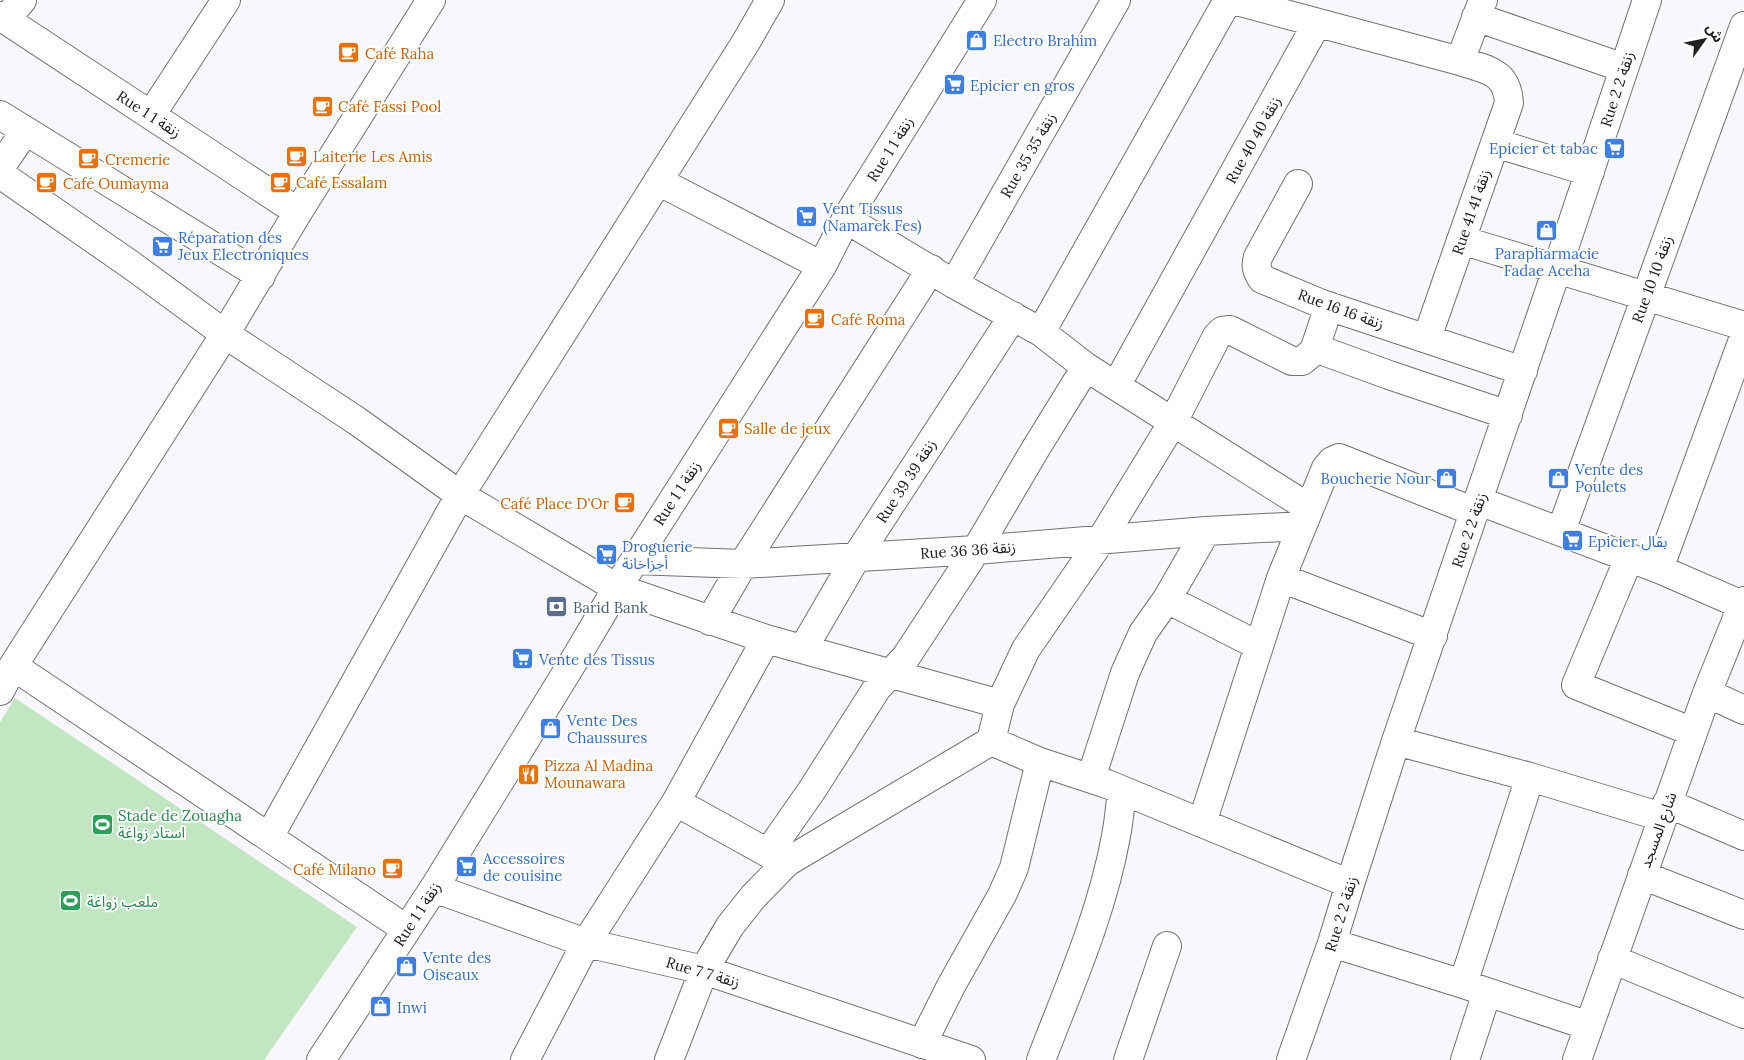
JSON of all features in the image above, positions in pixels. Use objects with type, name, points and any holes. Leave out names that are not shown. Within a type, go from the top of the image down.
[{"type":"street","points":[[151,115],[226,0]]},
{"type":"street","points":[[0,692],[13,666],[225,334],[298,212],[431,0]]},
{"type":"street","points":[[269,837],[460,494],[746,42],[770,0]]},
{"type":"street","name":"Rue 1 زنقة 1","points":[[321,1060],[434,888],[617,588],[822,266],[846,219],[982,0]]},
{"type":"street","name":"Rue 35 زنقة 35","points":[[954,284],[1116,0]]},
{"type":"street","points":[[1041,332],[1228,0]]},
{"type":"street","points":[[1233,0],[1460,61],[1480,8],[1624,68]]},
{"type":"street","name":"Rue 2 زنقة 2","points":[[1291,1060],[1332,943],[1396,741],[1523,371],[1647,0]]},
{"type":"street","name":"Rue 1 زنقة 1","points":[[9,12],[151,115],[298,212]]},
{"type":"street","name":"Rue 40 زنقة 40","points":[[1116,386],[1317,23]]},
{"type":"street","name":"Rue 10 زنقة 10","points":[[1561,531],[1744,26]]},
{"type":"street","name":"Rue 41 زنقة 41","points":[[1427,338],[1509,103],[1508,90],[1493,72],[1460,61]]},
{"type":"street","points":[[0,115],[260,276]]},
{"type":"street","points":[[0,168],[25,131]]},
{"type":"street","points":[[1495,143],[1590,172]]},
{"type":"street","points":[[0,174],[131,265],[225,334],[357,421],[460,494],[617,588],[766,640],[1000,704]]},
{"type":"street","points":[[658,181],[822,266]]},
{"type":"street","name":"Rue 16 زنقة 16","points":[[1298,184],[1255,264],[1257,272],[1262,279],[1329,306],[1523,371]]},
{"type":"street","points":[[846,219],[954,284],[1041,332],[1086,367],[1173,422],[1305,517]]},
{"type":"street","points":[[1461,240],[1744,326]]},
{"type":"street","points":[[710,621],[743,564],[931,269]]},
{"type":"street","points":[[778,858],[991,741],[1000,704],[1026,649],[1101,540],[1173,422],[1217,336],[1222,331],[1230,330],[1292,361],[1302,361],[1315,348],[1329,306]]},
{"type":"street","name":"Rue 39 زنقة 39","points":[[803,649],[857,556],[1013,316]]},
{"type":"street","points":[[1659,569],[1744,336]]},
{"type":"street","points":[[1315,348],[1508,415]]},
{"type":"street","points":[[669,1060],[704,970],[730,926],[753,898],[778,858],[812,790],[877,688],[906,657],[976,550],[1086,367]]},
{"type":"street","points":[[1202,823],[1281,578],[1326,468],[1332,461],[1339,458],[1477,506],[1561,531],[1743,603]]},
{"type":"street","name":"Rue 36 زنقة 36","points":[[635,560],[743,564],[976,550],[1206,531],[1305,517]]},
{"type":"street","points":[[1091,778],[1125,673],[1144,633],[1167,599],[1206,531]]},
{"type":"street","points":[[1629,558],[1576,685],[1693,732]]},
{"type":"street","points":[[1281,578],[1433,636]]},
{"type":"street","points":[[1167,599],[1259,646]]},
{"type":"street","name":"شارع المسجد","points":[[1577,1060],[1707,693],[1743,603]]},
{"type":"street","points":[[525,1060],[586,943],[676,802],[766,640]]},
{"type":"street","points":[[13,666],[406,929]]},
{"type":"street","points":[[1707,693],[1744,710]]},
{"type":"street","points":[[991,741],[1040,762],[1091,778],[1350,884]]},
{"type":"street","points":[[1396,741],[1530,777],[1665,810],[1744,836]]},
{"type":"street","points":[[922,1044],[951,986],[1002,895],[1014,868],[1040,762]]},
{"type":"street","points":[[1465,1060],[1475,988],[1530,777]]},
{"type":"street","points":[[1041,1060],[1088,939],[1102,894],[1116,836],[1122,791]]},
{"type":"street","points":[[676,802],[778,858]]},
{"type":"street","points":[[1642,875],[1744,915]]},
{"type":"street","name":"Rue 7 زنقة 7","points":[[434,888],[586,943],[704,970],[971,1060]]},
{"type":"street","points":[[1332,943],[1589,1026]]},
{"type":"street","points":[[1128,1060],[1167,946]]},
{"type":"street","points":[[1612,959],[1744,1014]]},
{"type":"green space","name":"Stade de Zouagha استاد زواغة","points":[[15,698],[357,927],[264,1060],[0,1060],[0,722]]},
{"type":"place","name":"Electro Brahim","points":[[977,40]]},
{"type":"place","name":"Café Raha","points":[[349,53]]},
{"type":"place","name":"Epicier en gros","points":[[954,85]]},
{"type":"place","name":"Café Fassi Pool","points":[[322,106]]},
{"type":"place","name":"Epicier et tabac","points":[[1614,148]]},
{"type":"place","name":"Laiterie Les Amis","points":[[297,156]]},
{"type":"place","name":"Cremerie","points":[[89,159]]},
{"type":"place","name":"Café Essalam","points":[[280,182]]},
{"type":"place","name":"Café Oumayma","points":[[47,183]]},
{"type":"place","name":"Vent Tissus (Namarek Fes)","points":[[807,217]]},
{"type":"place","name":"Parapharmacie Fadae Aceha","points":[[1547,230]]},
{"type":"place","name":"Réparation des Jeux Electroniques","points":[[162,246]]},
{"type":"place","name":"Café Roma","points":[[815,319]]},
{"type":"place","name":"Salle de jeux","points":[[728,428]]},
{"type":"place","name":"Boucherie Nour","points":[[1447,478]]},
{"type":"place","name":"Vente des Poulets","points":[[1559,478]]},
{"type":"place","name":"Café Place D'Or","points":[[625,503]]},
{"type":"place","name":"Epicier بقال","points":[[1572,541]]},
{"type":"place","name":"Droguerie أجزاخانة","points":[[606,555]]},
{"type":"place","name":"Barid Bank","points":[[557,607]]},
{"type":"place","name":"Vente des Tissus","points":[[523,659]]},
{"type":"place","name":"Vente Des Chaussures","points":[[551,729]]},
{"type":"place","name":"Pizza Al Madina Mounawara","points":[[528,774]]},
{"type":"place","name":"Stade de Zouagha استاد زواغة","points":[[102,824]]},
{"type":"place","name":"Accessoires de couisine","points":[[467,867]]},
{"type":"place","name":"Café Milano","points":[[392,869]]},
{"type":"place","name":"ملعب زواغة","points":[[71,901]]},
{"type":"place","name":"Vente des Oiseaux","points":[[407,966]]},
{"type":"place","name":"Inwi","points":[[381,1007]]}]
